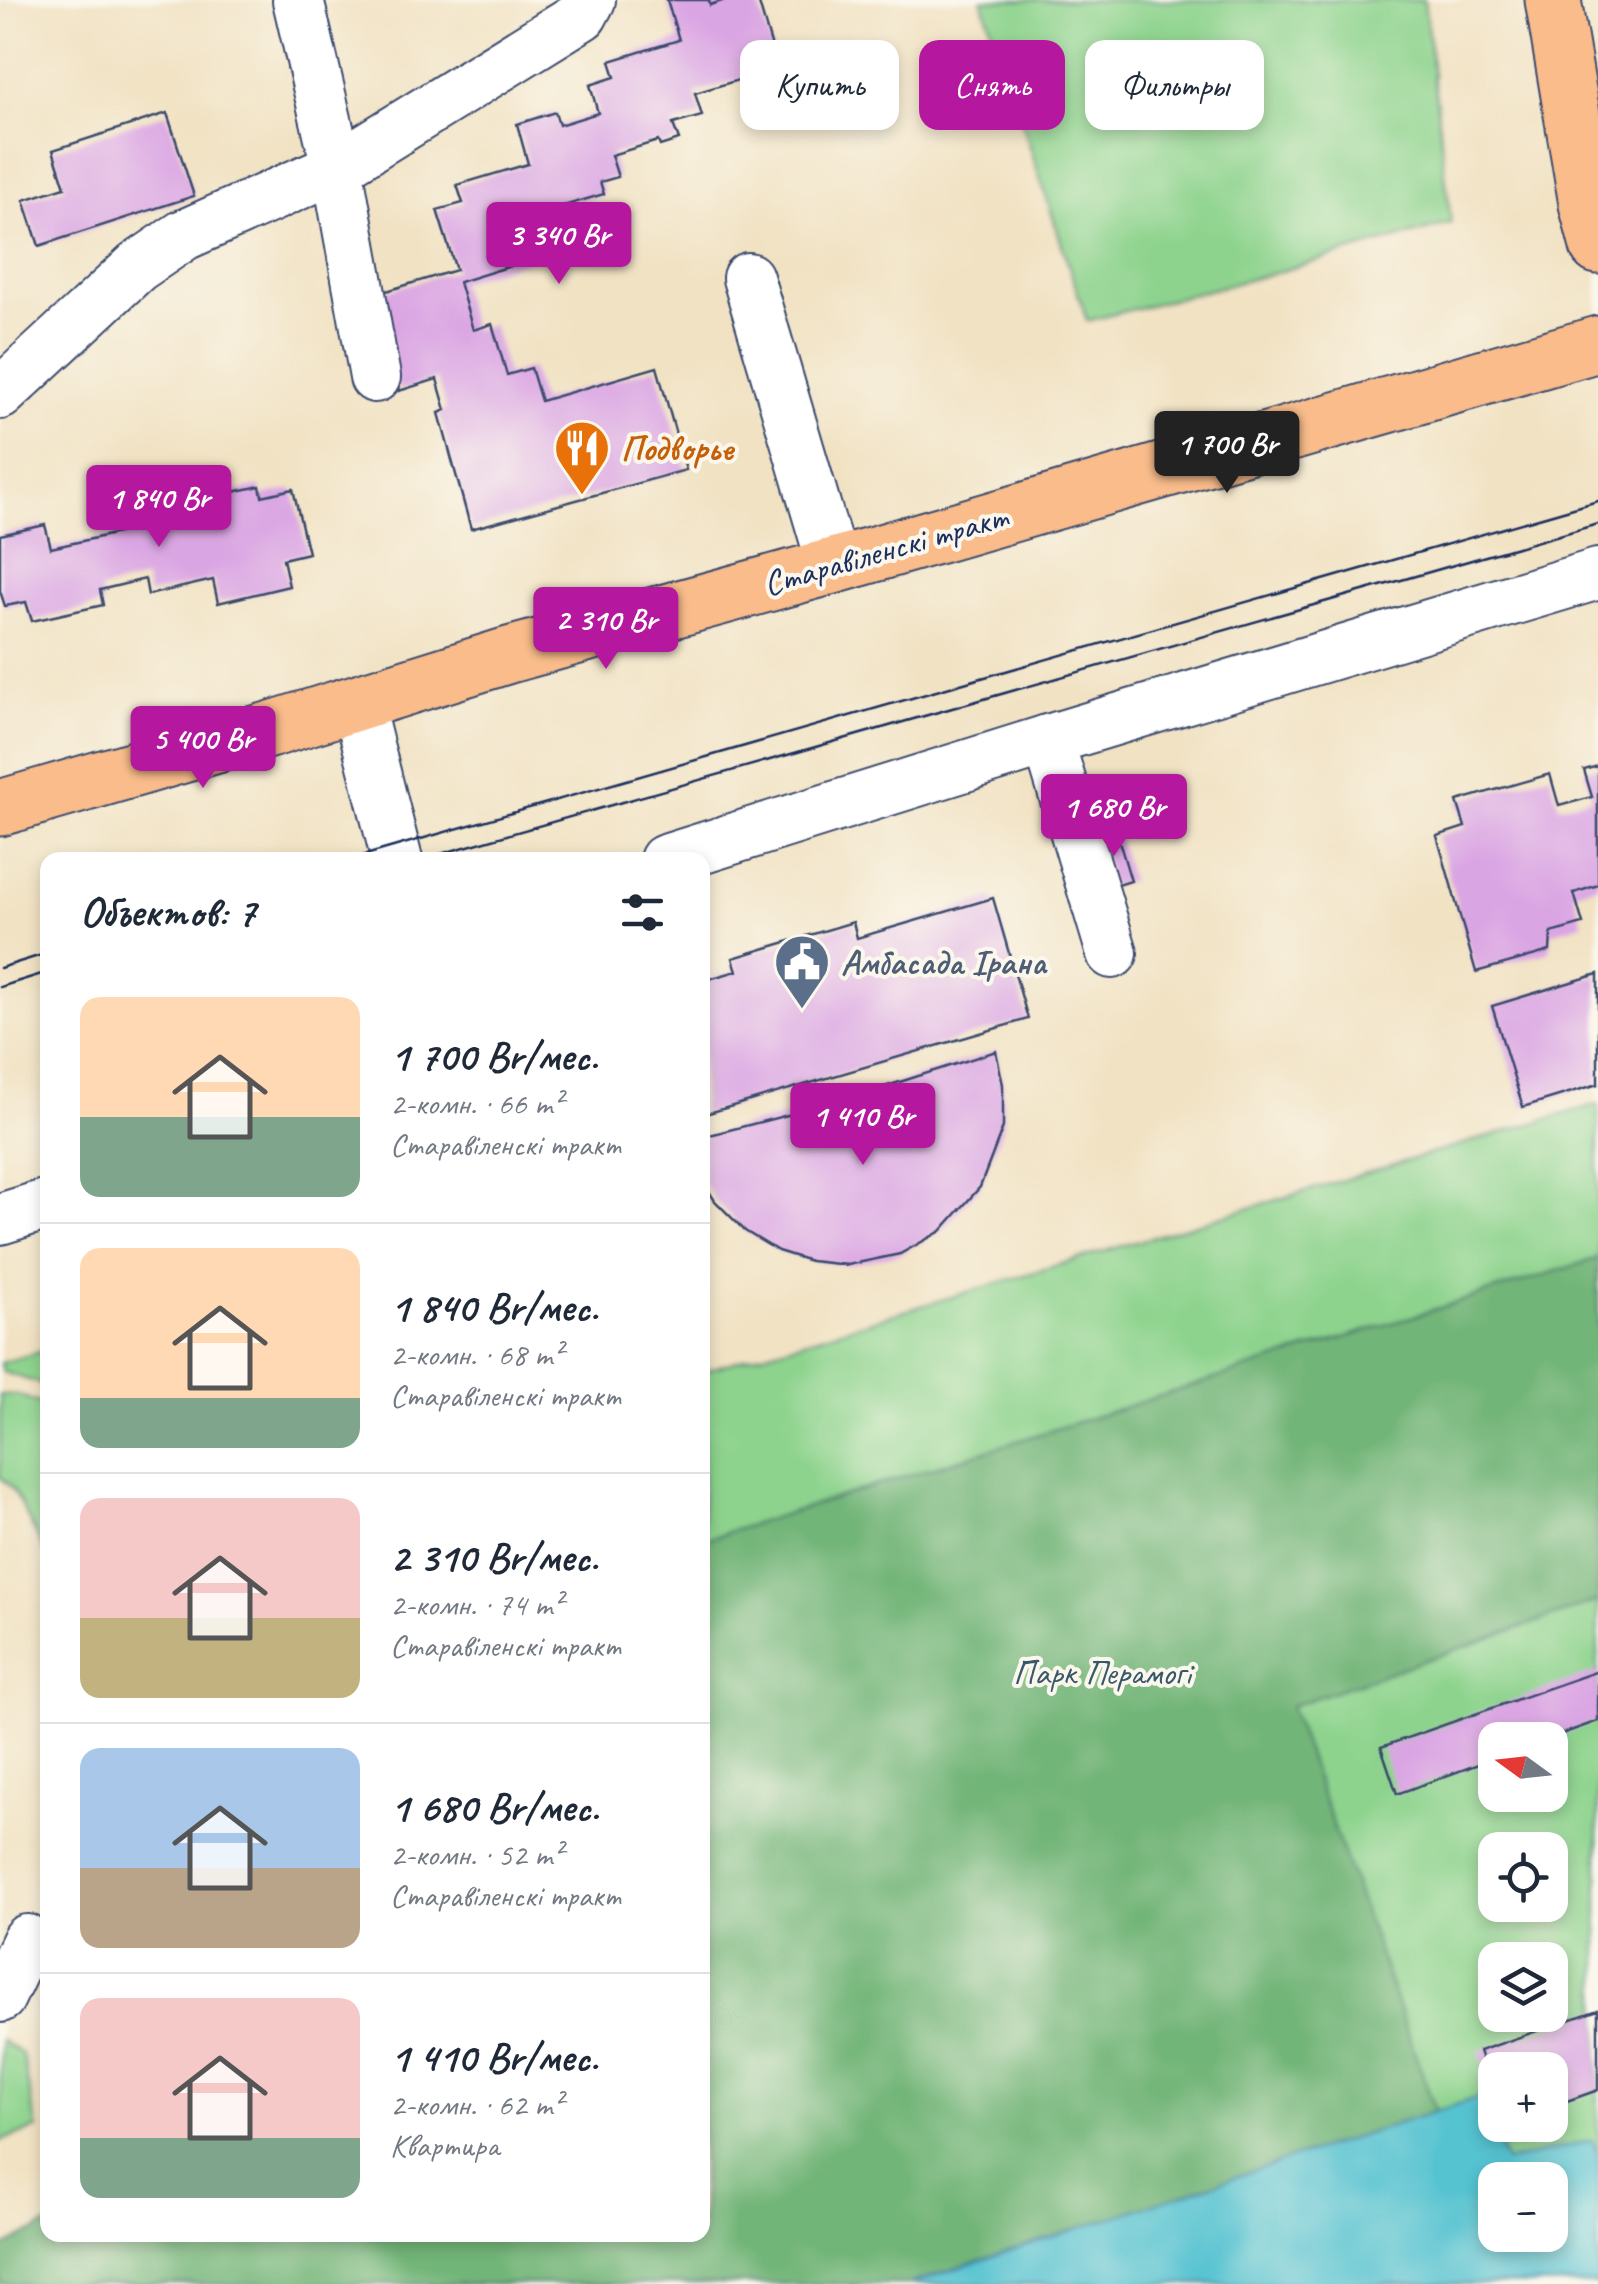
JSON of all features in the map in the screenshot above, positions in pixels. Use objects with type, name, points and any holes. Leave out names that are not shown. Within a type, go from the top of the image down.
[{"type":"main road","points":[[1553,0],[1586,204],[1598,246]]},
{"type":"main road","name":"Старавіленскі тракт","points":[[0,808],[509,655],[833,566],[1598,344]]},
{"type":"lane","points":[[298,0],[337,168],[375,377]]},
{"type":"lane","points":[[0,394],[137,267],[184,236],[337,168],[582,15],[590,0]]},
{"type":"lane","points":[[748,278],[833,566]]},
{"type":"lane","points":[[690,852],[1598,574]]},
{"type":"lane","points":[[356,702],[396,852]]},
{"type":"lane","points":[[1048,740],[1112,953]]},
{"type":"lane","points":[[0,1218],[40,1206]]},
{"type":"lane","points":[[0,1997],[27,1940]]},
{"type":"green space","points":[[982,0],[1424,0],[1451,223],[1087,321],[1025,130],[1065,130],[1065,40],[995,40]]},
{"type":"green space","name":"Парк Перамогі","points":[[1598,1104],[1598,2284],[0,2284],[0,2249],[40,2229],[40,2242],[710,2242],[710,1369]]},
{"type":"green space","name":"Парк Перамогі","points":[[1598,1258],[1598,1601],[1290,1706],[1436,2112],[909,2284],[0,2284],[0,2249],[40,2229],[40,2242],[710,2242],[710,1538]]},
{"type":"green space","points":[[40,1352],[40,1384],[3,1372],[0,1363]]},
{"type":"green space","points":[[0,1395],[18,1395],[40,1403],[40,1542],[13,1489],[0,1477]]},
{"type":"green space","points":[[1,2040],[22,2054],[37,2129],[0,2141]]},
{"type":"water","points":[[1478,2097],[1478,2142],[1498,2142],[1505,2162],[1592,2140],[1598,2154],[1598,2284],[909,2284]]},
{"type":"building","points":[[667,0],[709,0],[710,5],[725,0],[758,0],[770,40],[740,40],[740,80],[695,93],[702,116],[673,124],[679,140],[660,146],[658,141],[611,155],[618,177],[600,182],[604,194],[543,212],[551,239],[524,248],[527,261],[459,282],[473,330],[492,324],[507,375],[531,368],[541,401],[657,367],[686,470],[471,529],[439,413],[446,410],[437,379],[399,391],[376,316],[383,292],[456,270],[437,210],[463,203],[457,185],[528,164],[517,124],[555,112],[559,125],[598,113],[590,85],[615,77],[610,61],[679,40]]},
{"type":"building","points":[[167,113],[194,196],[39,246],[24,200],[65,187],[53,150]]},
{"type":"building","points":[[177,479],[181,497],[219,489],[220,495],[260,486],[262,496],[293,489],[308,553],[283,559],[289,586],[218,603],[213,580],[148,595],[145,579],[100,590],[103,605],[32,621],[26,602],[5,606],[0,591],[0,535],[45,525],[51,548],[127,531],[118,492]]},
{"type":"building","points":[[1598,766],[1598,885],[1574,893],[1583,924],[1551,933],[1550,951],[1476,972],[1437,836],[1465,827],[1457,801],[1550,774],[1559,806],[1592,797],[1584,770]]},
{"type":"building","points":[[1116,831],[1131,881],[1112,887],[1098,836]]},
{"type":"building","points":[[993,898],[1028,1019],[710,1113],[710,979],[737,971],[733,958],[853,922],[857,938]]},
{"type":"building","points":[[1598,974],[1598,1084],[1523,1107],[1492,1006]]},
{"type":"building","points":[[996,1051],[1003,1085],[1003,1127],[980,1187],[941,1231],[900,1254],[848,1265],[810,1261],[778,1251],[745,1231],[715,1201],[710,1193],[710,1135],[815,1108],[826,1124],[838,1130],[863,1128],[879,1111],[881,1088]]},
{"type":"building","points":[[1598,1671],[1598,1721],[1568,1732],[1568,1722],[1478,1722],[1478,1764],[1397,1794],[1381,1747]]},
{"type":"building","points":[[1598,2010],[1598,2090],[1568,2101],[1568,2052],[1479,2052],[1534,2032],[1568,2032],[1568,2020]]},
{"type":"tram line","points":[[376,852],[1598,501]]},
{"type":"tram line","points":[[447,852],[1598,524]]},
{"type":"tram line","points":[[0,968],[40,956]]},
{"type":"tram line","points":[[0,987],[40,974]]},
{"type":"place","name":"Подворье","points":[[582,497]]},
{"type":"place","name":"Амбасада Ірана","points":[[802,1011]]}]
